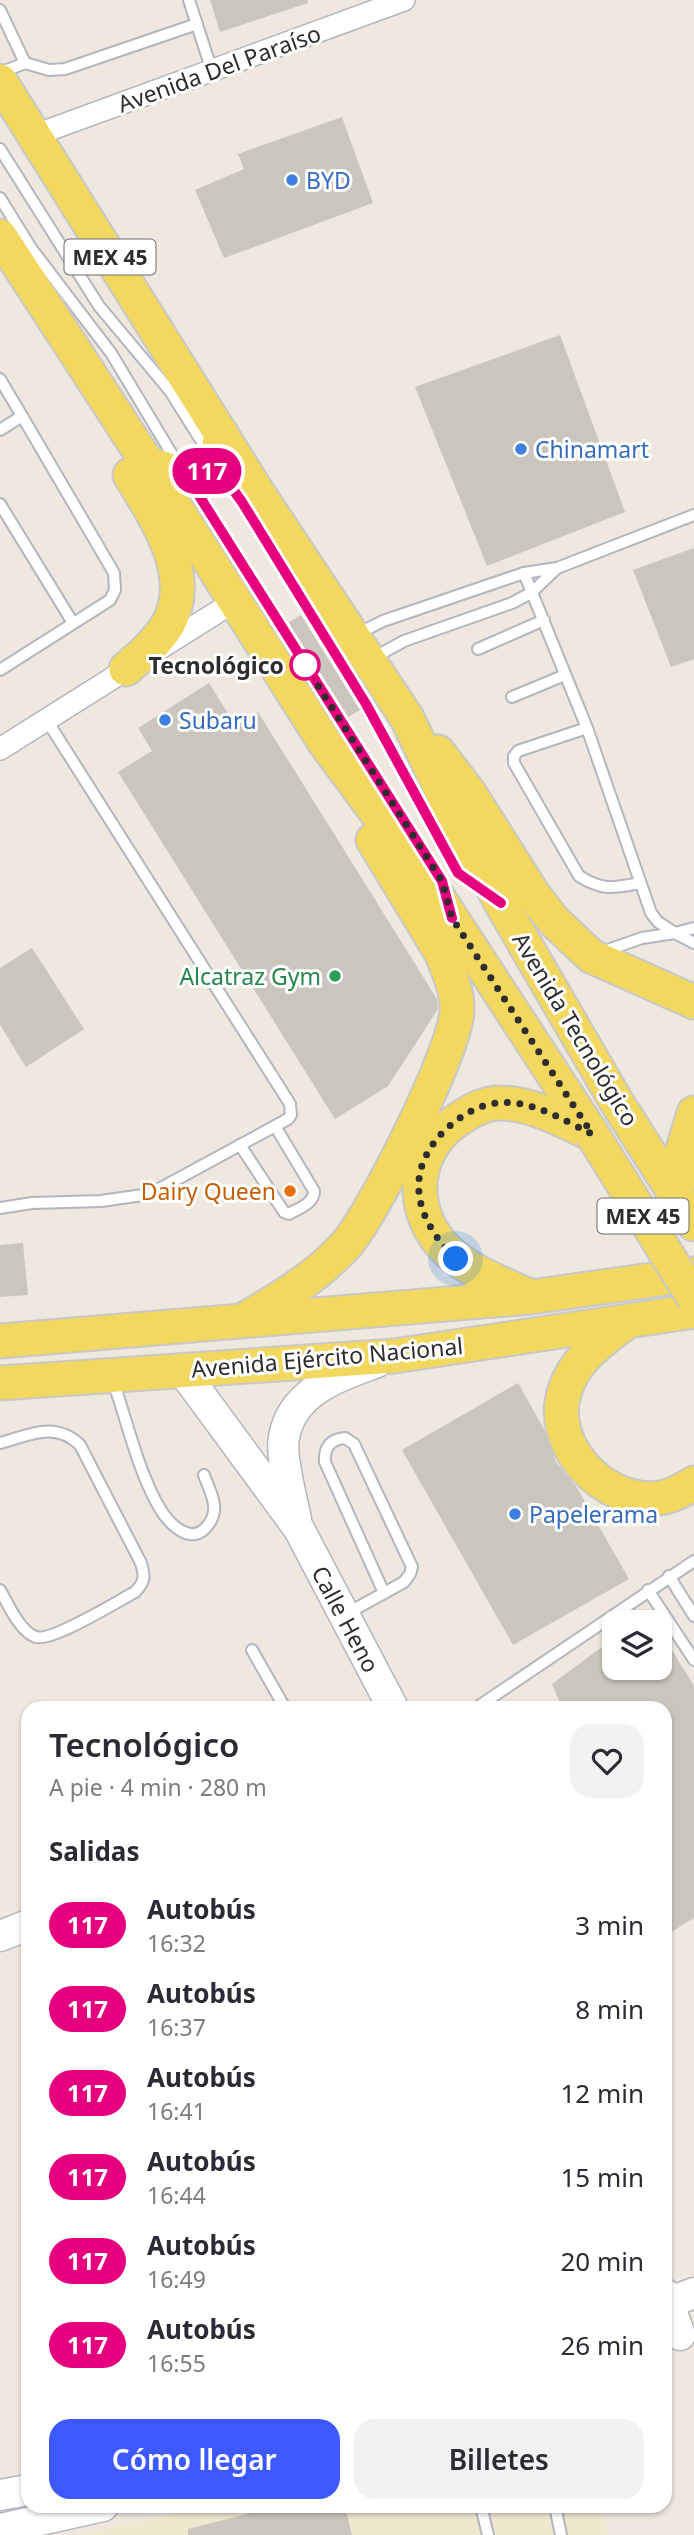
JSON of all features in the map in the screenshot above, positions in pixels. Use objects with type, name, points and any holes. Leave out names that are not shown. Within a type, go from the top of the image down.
[{"type":"main road","name":"Avenida Tecnológico","points":[[13,72],[20,120],[207,458],[360,648],[407,718],[450,808],[501,903],[616,1101],[694,1224]]},
{"type":"main road","name":"Avenida Tecnológico","points":[[0,236],[325,743],[452,918],[694,1298]]},
{"type":"main road","points":[[58,328],[105,433],[156,520],[170,550],[177,576],[176,605],[167,625],[151,646],[126,669]]},
{"type":"main road","points":[[148,464],[207,458]]},
{"type":"main road","points":[[407,718],[449,764],[533,894],[554,921],[591,956],[694,1002]]},
{"type":"main road","points":[[238,1323],[278,1300],[345,1246],[364,1219],[422,1106],[453,1032],[457,1012],[450,973],[442,954],[366,829],[325,743]]},
{"type":"main road","points":[[531,1297],[456,1259],[441,1244],[430,1227],[419,1200],[419,1172],[434,1141],[454,1121],[492,1103],[516,1104],[541,1110],[592,1134]]},
{"type":"main road","points":[[676,1194],[682,1149],[694,1113]]},
{"type":"main road","name":"Avenida Ejército Nacional","points":[[0,1341],[531,1297],[694,1274]]},
{"type":"main road","name":"Avenida Ejército Nacional","points":[[0,1383],[394,1356],[694,1311]]},
{"type":"main road","points":[[628,1321],[597,1343],[580,1360],[568,1381],[561,1408],[566,1437],[579,1462],[593,1477],[613,1490],[637,1498],[660,1498],[679,1493],[694,1483]]},
{"type":"street","name":"Avenida Del Paraíso","points":[[20,120],[49,130],[404,0]]},
{"type":"street","points":[[0,749],[235,601]]},
{"type":"street","name":"Calle Heno","points":[[299,1529],[287,1476],[283,1439],[292,1416],[305,1396],[332,1380],[394,1356]]},
{"type":"street","name":"Calle Heno","points":[[183,1370],[299,1529],[389,1701]]},
{"type":"street","points":[[0,1936],[21,1928]]},
{"type":"street","points":[[673,2299],[680,2336]]},
{"type":"street","points":[[0,2496],[21,2492]]},
{"type":"street","points":[[0,2529],[72,2513]]},
{"type":"lane","points":[[189,0],[212,71]]},
{"type":"lane","points":[[0,10],[13,72]]},
{"type":"lane","points":[[0,73],[65,69],[197,24]]},
{"type":"lane","points":[[0,149],[99,306],[170,391],[421,848]]},
{"type":"lane","points":[[0,198],[31,248],[111,353],[207,458],[242,502],[366,704],[458,873],[501,903]]},
{"type":"lane","points":[[0,379],[114,573],[116,590],[110,600],[0,670]]},
{"type":"lane","points":[[0,430],[22,416]]},
{"type":"lane","points":[[0,504],[73,623]]},
{"type":"lane","points":[[360,648],[383,621],[524,573],[557,568],[694,515]]},
{"type":"lane","points":[[360,648],[404,642],[512,603],[531,593],[557,568]]},
{"type":"lane","points":[[524,573],[587,728],[651,913],[658,922],[694,943]]},
{"type":"lane","points":[[478,649],[544,621]]},
{"type":"lane","points":[[512,697],[565,675]]},
{"type":"lane","points":[[0,1208],[32,1203],[111,1200],[150,1194],[291,1115],[290,1104],[46,719]]},
{"type":"lane","points":[[587,728],[517,751],[514,764],[579,876],[594,886],[608,888],[640,883]]},
{"type":"lane","points":[[442,881],[452,918]]},
{"type":"lane","points":[[591,956],[642,938],[694,928]]},
{"type":"lane","points":[[240,1145],[284,1212],[289,1214],[310,1202],[314,1191],[275,1125]]},
{"type":"lane","points":[[111,1375],[147,1482],[159,1507],[171,1523],[183,1532],[193,1535],[204,1531],[212,1520],[215,1507],[204,1475]]},
{"type":"lane","points":[[0,1443],[53,1430],[70,1436],[80,1446],[145,1575],[143,1583],[135,1592],[57,1634],[41,1638],[34,1637],[26,1630],[0,1590]]},
{"type":"lane","points":[[344,1615],[404,1581],[412,1567],[354,1444],[345,1438],[338,1438],[328,1445],[324,1453],[325,1462],[384,1592]]},
{"type":"lane","points":[[486,1701],[694,1561]]},
{"type":"lane","points":[[669,1576],[694,1616]]},
{"type":"lane","points":[[648,1590],[694,1660]]},
{"type":"lane","points":[[252,1650],[281,1701]]},
{"type":"lane","points":[[483,2513],[488,2535]]},
{"type":"lane","points":[[556,2513],[561,2535]]},
{"type":"shaded area","points":[[178,2513],[603,2513],[608,2535],[76,2535]]},
{"type":"building","points":[[210,0],[308,0],[308,3],[220,32]]},
{"type":"building","name":"BYD","points":[[342,117],[373,203],[224,258],[195,190],[244,169],[238,154]]},
{"type":"building","name":"Chinamart","points":[[560,335],[625,512],[487,566],[415,387]]},
{"type":"building","points":[[694,548],[694,659],[671,667],[633,570]]},
{"type":"building","name":"Tecnológico","points":[[301,615],[360,710],[348,717],[288,623]]},
{"type":"building","points":[[209,683],[236,726],[258,712],[437,999],[438,1009],[388,1086],[335,1119],[118,772],[152,751],[138,728]]},
{"type":"building","points":[[32,948],[84,1029],[26,1067],[0,1025],[0,968]]},
{"type":"building","points":[[23,1243],[28,1295],[0,1297],[0,1245]]},
{"type":"building","name":"Papelerama","points":[[518,1383],[545,1431],[556,1462],[576,1486],[629,1579],[513,1645],[402,1450]]},
{"type":"building","points":[[602,1647],[602,1680],[672,1680],[672,1650],[694,1686],[694,1918],[672,1932],[672,1701],[559,1701],[552,1684]]},
{"type":"building","points":[[251,2513],[347,2513],[352,2535],[188,2535],[188,2529]]},
{"type":"bus line","name":"117","points":[[452,918],[442,881],[186,475],[196,476],[207,472],[215,464],[242,502],[366,704],[458,873],[501,903]]},
{"type":"place","name":"BYD","points":[[292,180]]},
{"type":"place","name":"Chinamart","points":[[521,449]]},
{"type":"place","name":"Tecnológico","points":[[305,665]]},
{"type":"place","name":"Subaru","points":[[165,720]]},
{"type":"place","name":"Alcatraz Gym","points":[[335,976]]},
{"type":"place","name":"Dairy Queen","points":[[290,1191]]},
{"type":"place","name":"Papelerama","points":[[515,1514]]},
{"type":"route","points":[[305,665],[442,881],[452,918],[592,1134],[541,1110],[516,1104],[492,1103],[454,1121],[434,1141],[426,1155],[419,1172],[419,1200],[430,1227],[441,1244],[456,1259]]}]
